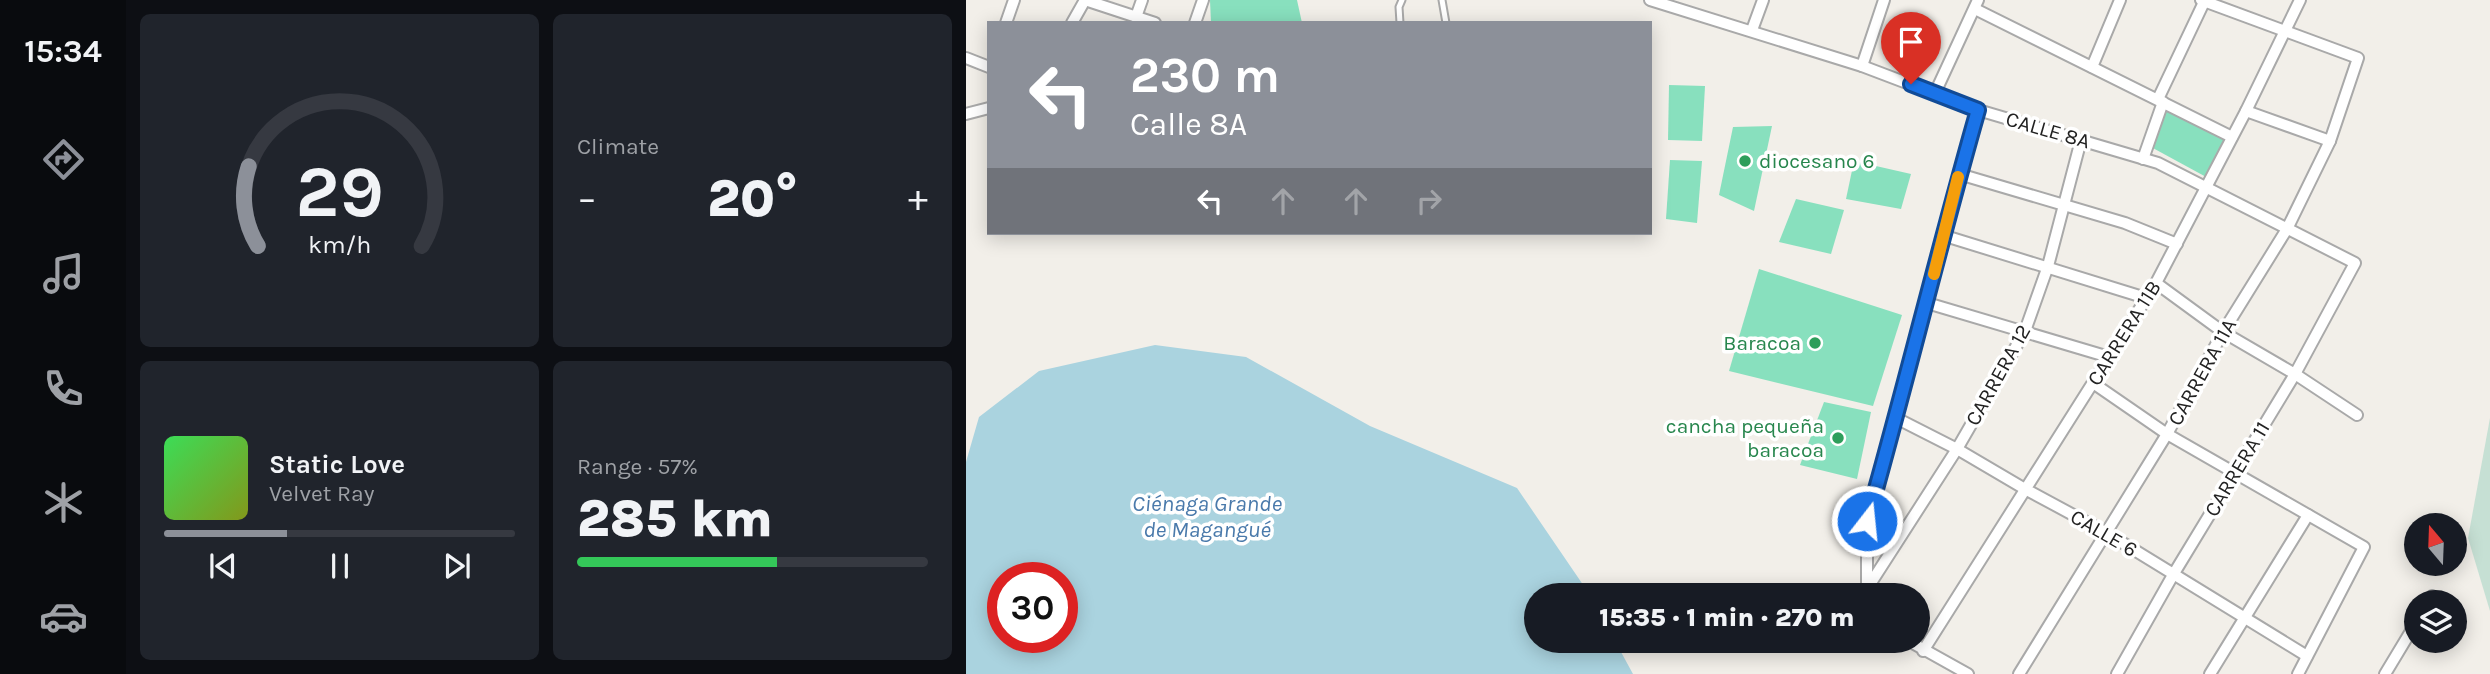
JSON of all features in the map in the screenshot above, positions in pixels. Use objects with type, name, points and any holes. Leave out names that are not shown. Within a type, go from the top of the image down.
[{"type":"street","points":[[1007,21],[1014,0]]},
{"type":"street","points":[[1073,21],[1085,0],[1149,21]]},
{"type":"street","points":[[1136,17],[1142,0]]},
{"type":"street","points":[[1196,21],[1203,0]]},
{"type":"street","name":"CALLE 8A","points":[[1650,0],[1862,66],[1978,110],[2158,163],[2355,263]]},
{"type":"street","points":[[1752,30],[1763,0]]},
{"type":"street","points":[[1862,66],[1884,0]]},
{"type":"street","points":[[2092,67],[2120,0]]},
{"type":"street","points":[[2143,159],[2160,101],[2203,0],[2286,30]]},
{"type":"street","name":"CARRERA 11B","points":[[1930,640],[2156,283],[2246,111],[2300,0]]},
{"type":"street","points":[[1935,93],[1977,5],[2092,67],[2232,137]]},
{"type":"street","name":"CARRERA 11A","points":[[2019,674],[2167,434],[2223,332],[2287,229],[2330,141],[2358,58],[2286,30]]},
{"type":"street","points":[[966,58],[987,65]]},
{"type":"street","points":[[966,114],[987,109]]},
{"type":"street","points":[[1868,583],[1867,521],[1927,303],[1942,235],[1978,110]]},
{"type":"street","points":[[2246,111],[2330,141]]},
{"type":"street","name":"CARRERA 12","points":[[1874,583],[1957,449],[2025,331],[2048,266],[2081,140]]},
{"type":"street","points":[[1959,174],[2125,223],[2177,244]]},
{"type":"street","points":[[1942,235],[2146,298]]},
{"type":"street","name":"CARRERA 11","points":[[2117,674],[2173,575],[2295,374],[2355,263]]},
{"type":"street","points":[[2156,283],[2223,332],[2295,374],[2357,415]]},
{"type":"street","points":[[1927,303],[2109,357]]},
{"type":"street","points":[[2092,383],[2167,434],[2364,547],[2298,674]]},
{"type":"street","name":"CALLE 6","points":[[1896,418],[2105,532],[2307,656]]},
{"type":"street","points":[[2210,674],[2308,515]]},
{"type":"street","points":[[2385,674],[2404,643]]},
{"type":"street","points":[[1927,653],[1968,674]]},
{"type":"lane","points":[[1400,21],[1398,7],[1402,0]]},
{"type":"lane","points":[[1443,0],[1446,21]]},
{"type":"green space","points":[[1210,0],[1297,0],[1302,21],[1211,21]]},
{"type":"green space","points":[[1669,85],[1705,86],[1702,141],[1668,140]]},
{"type":"green space","points":[[2166,111],[2229,138],[2208,178],[2151,147]]},
{"type":"green space","name":"diocesano 6","points":[[1772,126],[1754,211],[1719,195],[1733,127]]},
{"type":"green space","points":[[1670,160],[1702,161],[1697,223],[1666,219]]},
{"type":"green space","points":[[1854,161],[1911,174],[1901,209],[1846,199]]},
{"type":"green space","points":[[1796,199],[1844,210],[1831,254],[1779,242]]},
{"type":"green space","name":"Baracoa","points":[[1759,269],[1902,315],[1873,406],[1729,371]]},
{"type":"green space","name":"cancha pequeña baracoa","points":[[1824,402],[1871,412],[1857,479],[1800,465]]},
{"type":"green space","points":[[2490,418],[2490,611],[2468,538]]},
{"type":"water","name":"Ciénaga Grande de Magangué","points":[[1155,345],[1246,357],[1370,426],[1517,488],[1582,583],[1524,583],[1524,653],[1622,653],[1633,674],[966,674],[966,462],[979,417],[1039,371]]},
{"type":"slow traffic","points":[[1934,274],[1958,177]]},
{"type":"place","name":"diocesano 6","points":[[1745,161]]},
{"type":"place","name":"Baracoa","points":[[1815,343]]},
{"type":"place","name":"cancha pequeña baracoa","points":[[1838,438]]},
{"type":"route","points":[[1867,521],[1927,303],[1942,235],[1978,110],[1911,84]]}]
